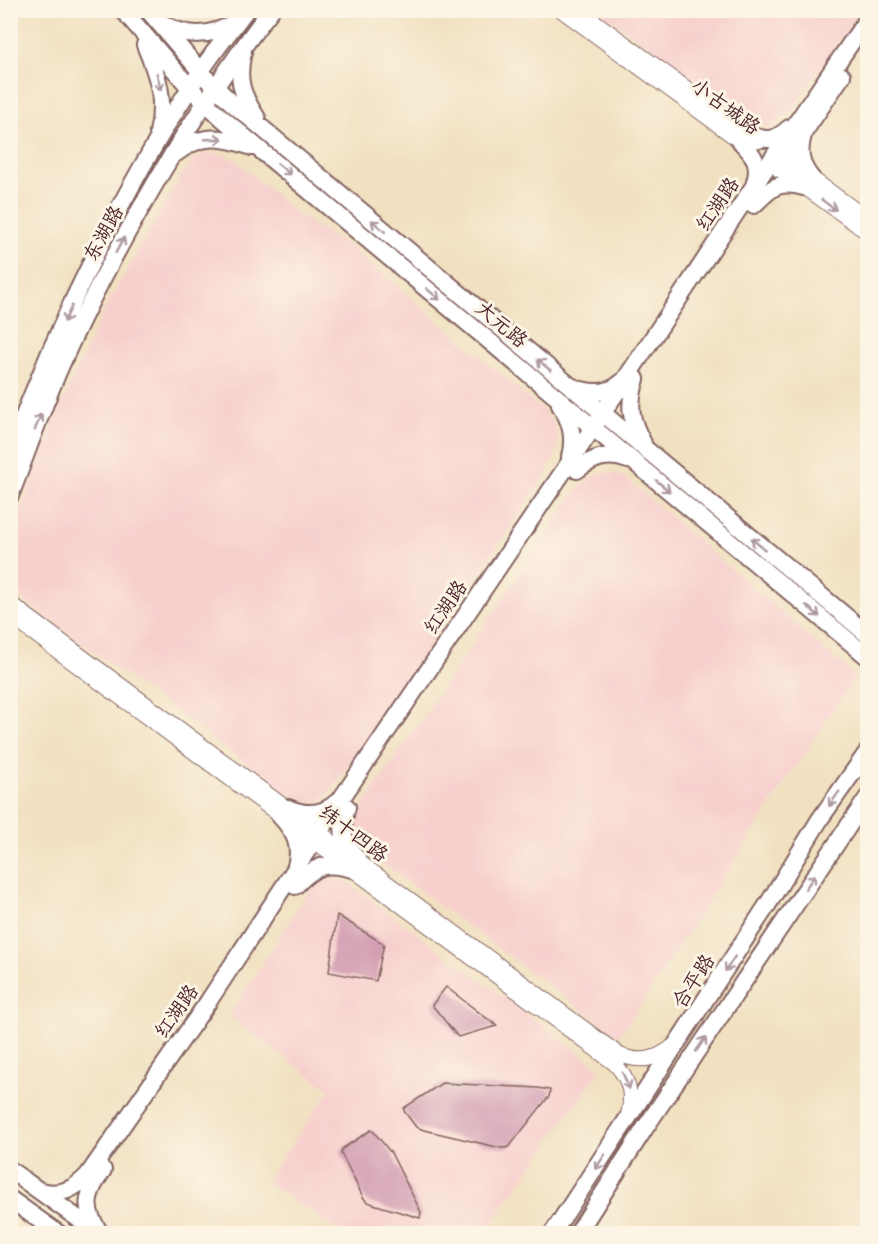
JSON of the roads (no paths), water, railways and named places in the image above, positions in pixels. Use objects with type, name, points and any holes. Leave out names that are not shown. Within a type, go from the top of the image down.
[{"type":"main road","name":"大元路","points":[[123,10],[205,102],[550,392],[651,454],[846,628],[867,657]]},
{"type":"main road","points":[[151,14],[170,28],[183,34],[217,31],[244,13],[248,20],[255,24],[267,16]]},
{"type":"main road","name":"东湖路","points":[[10,452],[48,359],[118,209],[190,87],[244,13]]},
{"type":"main road","name":"大元路","points":[[151,14],[201,72],[232,103],[564,382],[635,463],[846,628],[867,635]]},
{"type":"main road","name":"东湖路","points":[[10,496],[60,367],[93,295],[170,158],[205,102],[267,16]]},
{"type":"main road","name":"红湖路","points":[[100,1233],[89,1215],[88,1201],[93,1185],[216,1008],[345,801],[802,124],[867,18]]},
{"type":"main road","points":[[137,28],[161,87],[161,118],[154,147]]},
{"type":"main road","name":"红湖路","points":[[802,124],[867,38]]},
{"type":"main road","points":[[244,46],[239,76],[242,91],[247,104],[272,137]]},
{"type":"main road","points":[[753,197],[757,165],[745,138],[773,139],[802,124]]},
{"type":"main road","points":[[753,197],[784,184],[808,183],[800,156],[802,124]]},
{"type":"main road","points":[[170,158],[183,147],[211,137],[227,139],[261,150]]},
{"type":"main road","points":[[154,147],[164,145],[171,153],[170,158]]},
{"type":"main road","points":[[564,382],[585,391],[606,392],[631,379],[631,412],[634,424],[651,454]]},
{"type":"main road","points":[[550,392],[571,425],[572,467],[607,455],[635,463]]},
{"type":"main road","points":[[867,628],[846,628],[858,657],[867,671]]},
{"type":"main road","name":"合平路","points":[[552,1233],[680,1040],[820,819],[866,751]]},
{"type":"main road","name":"合平路","points":[[577,1233],[867,797]]},
{"type":"main road","points":[[345,801],[342,826],[355,865],[319,867],[295,879],[298,846],[284,812],[324,811],[345,801]]},
{"type":"main road","name":"红湖路","points":[[40,1191],[49,1193],[67,1191],[88,1175],[295,879]]},
{"type":"main road","points":[[10,1170],[100,1233]]},
{"type":"main road","points":[[10,1199],[58,1233]]},
{"type":"street","name":"小古城路","points":[[561,10],[808,183],[867,219]]},
{"type":"street","name":"小古城路","points":[[579,10],[745,138]]},
{"type":"street","name":"小古城路","points":[[808,183],[867,233]]},
{"type":"street","name":"纬十四路","points":[[10,603],[284,812]]},
{"type":"street","name":"纬十四路","points":[[10,616],[321,839],[614,1063],[622,1071],[630,1089],[626,1122]]},
{"type":"street","name":"纬十四路","points":[[355,865],[620,1055],[633,1060],[645,1060],[659,1055],[680,1040]]}]
